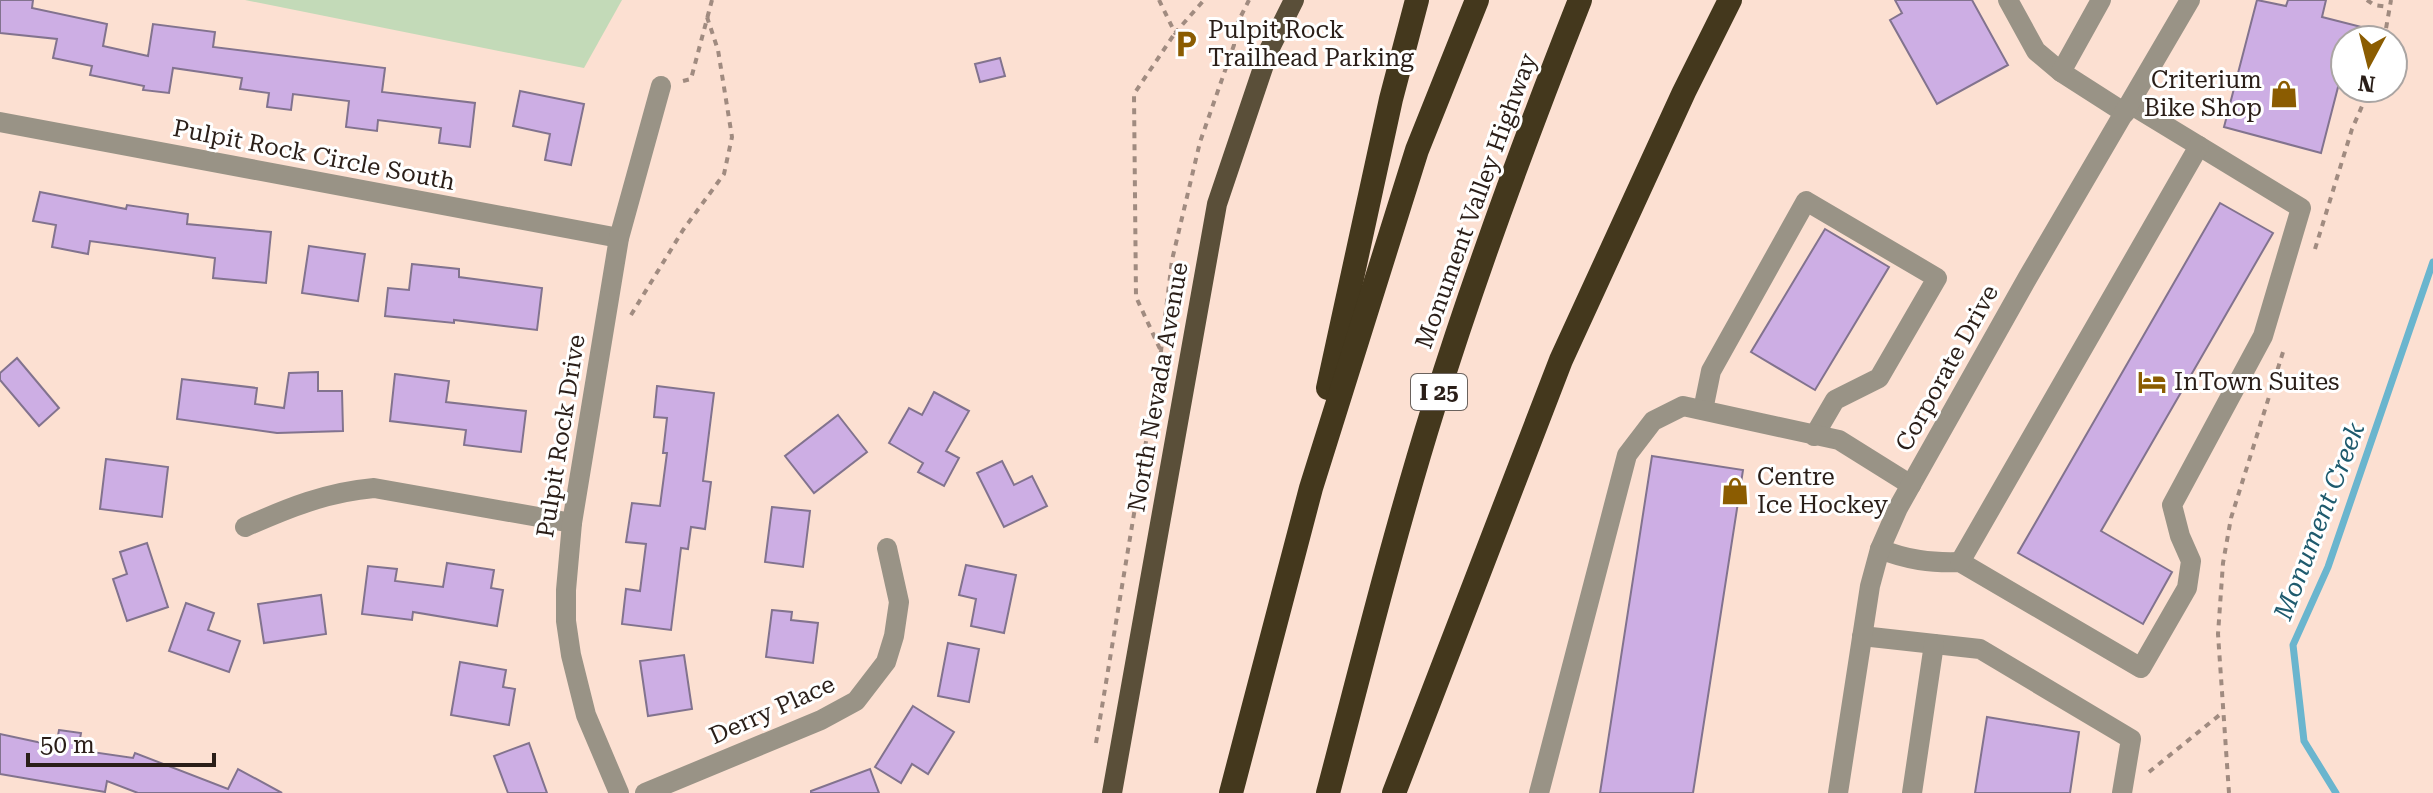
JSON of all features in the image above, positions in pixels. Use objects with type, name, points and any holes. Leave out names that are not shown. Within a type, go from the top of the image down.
[{"type":"highway","points":[[1286,582],[1391,99],[1417,0]]},
{"type":"highway","points":[[1231,793],[1311,488],[1417,150],[1477,0]]},
{"type":"highway","name":"Monument Valley Highway","points":[[1328,793],[1380,592],[1434,407],[1509,180],[1580,0]]},
{"type":"highway","points":[[1394,793],[1561,360],[1684,92],[1730,0]]},
{"type":"main road","name":"North Nevada Avenue","points":[[1112,793],[1217,204],[1269,50],[1294,0]]},
{"type":"street","points":[[1880,549],[1904,559],[1930,563],[1960,562],[2141,668],[2187,588],[2191,561],[2172,505],[2263,336],[2301,208],[2199,146],[2061,72],[2036,51],[2008,0]]},
{"type":"street","name":"Corporate Drive","points":[[1838,793],[1870,586],[1880,549],[1911,485],[2190,0]]},
{"type":"street","points":[[2061,72],[2099,1]]},
{"type":"street","name":"Pulpit Rock Drive","points":[[619,793],[586,715],[571,655],[566,590],[572,523],[619,238],[661,86]]},
{"type":"street","name":"Pulpit Rock Circle South","points":[[0,122],[619,238]]},
{"type":"street","points":[[1960,562],[2199,146]]},
{"type":"street","points":[[1703,410],[1711,371],[1806,201],[1937,278],[1879,378],[1835,400],[1814,436]]},
{"type":"street","points":[[1539,793],[1627,455],[1653,421],[1683,406],[1839,440],[1911,485]]},
{"type":"street","points":[[245,527],[293,505],[345,491],[374,488],[572,523]]},
{"type":"street","name":"Derry Place","points":[[645,793],[821,720],[856,701],[886,662],[894,636],[899,602],[887,548]]},
{"type":"street","points":[[1862,636],[1980,649],[2131,739],[2122,793]]},
{"type":"street","points":[[1912,793],[1934,644]]},
{"type":"path","points":[[661,86],[691,79],[712,0]]},
{"type":"path","points":[[1159,0],[1175,33]]},
{"type":"path","points":[[1161,351],[1136,297],[1134,94],[1175,33],[1204,0]]},
{"type":"path","points":[[1095,746],[1161,351],[1172,260],[1200,142],[1234,45],[1234,30],[1249,0]]},
{"type":"path","points":[[2367,0],[2374,5],[2389,7]]},
{"type":"path","points":[[2386,24],[2391,0]]},
{"type":"path","points":[[629,317],[683,230],[724,174],[732,137],[718,50],[707,17]]},
{"type":"path","points":[[2311,262],[2352,129],[2363,104]]},
{"type":"path","points":[[2229,793],[2218,634],[2225,546],[2288,336]]},
{"type":"path","points":[[2122,793],[2222,713]]},
{"type":"green space","points":[[245,0],[622,0],[584,68]]},
{"type":"building","points":[[0,0],[33,0],[32,8],[107,24],[103,46],[148,56],[153,24],[215,32],[213,47],[385,68],[382,92],[475,103],[470,147],[439,143],[441,128],[378,120],[377,131],[346,127],[349,101],[293,94],[291,110],[267,107],[269,93],[240,89],[242,78],[173,68],[169,93],[143,90],[144,86],[90,75],[92,66],[53,58],[57,39],[0,33]]},
{"type":"building","points":[[1895,0],[1972,0],[2008,65],[1937,104],[1890,20],[1902,13]]},
{"type":"building","name":"Criterium Bike Shop","points":[[2257,0],[2286,6],[2288,0],[2326,0],[2322,17],[2350,24],[2329,24],[2329,104],[2334,104],[2321,153],[2224,127]]},
{"type":"building","points":[[1000,58],[1005,76],[980,82],[975,64]]},
{"type":"building","points":[[520,91],[584,104],[571,165],[545,160],[550,134],[513,126]]},
{"type":"building","points":[[40,192],[126,209],[127,205],[188,214],[187,224],[271,232],[266,283],[213,278],[215,258],[90,241],[88,254],[52,247],[56,225],[33,221]]},
{"type":"building","name":"InTown Suites","points":[[2220,203],[2273,233],[2101,531],[2172,572],[2143,624],[2018,553]]},
{"type":"building","points":[[1825,229],[1889,267],[1815,390],[1751,352]]},
{"type":"building","points":[[309,246],[365,254],[358,301],[302,293]]},
{"type":"building","points":[[412,264],[459,269],[459,277],[542,288],[537,330],[385,316],[388,288],[409,290]]},
{"type":"building","points":[[17,358],[59,408],[39,426],[0,380],[0,373]]},
{"type":"building","points":[[318,372],[318,391],[342,391],[343,431],[277,433],[177,419],[182,379],[257,388],[255,404],[284,408],[289,373]]},
{"type":"building","points":[[395,374],[449,381],[446,402],[526,411],[521,452],[464,445],[466,430],[390,421]]},
{"type":"building","points":[[657,386],[714,393],[703,481],[711,482],[705,529],[691,527],[688,549],[681,548],[671,630],[622,624],[626,589],[640,591],[646,544],[626,542],[632,503],[660,506],[667,453],[663,453],[667,418],[654,417]]},
{"type":"building","points":[[934,392],[969,411],[946,451],[959,458],[944,486],[918,472],[923,463],[889,443],[909,408],[922,415]]},
{"type":"building","points":[[838,415],[867,452],[814,493],[785,456]]},
{"type":"building","points":[[1652,456],[1743,470],[1693,793],[1600,793]]},
{"type":"building","points":[[106,459],[168,467],[162,517],[100,509]]},
{"type":"building","points":[[1002,461],[1014,485],[1032,476],[1047,506],[1004,527],[977,473]]},
{"type":"building","points":[[772,507],[810,511],[803,567],[765,562]]},
{"type":"building","points":[[147,543],[168,607],[127,621],[113,579],[127,574],[120,552]]},
{"type":"building","points":[[447,563],[494,570],[491,588],[503,590],[497,626],[413,612],[412,620],[362,614],[368,566],[397,569],[395,581],[443,587]]},
{"type":"building","points":[[966,565],[1016,575],[1004,633],[971,626],[976,599],[959,595]]},
{"type":"building","points":[[321,595],[326,634],[264,643],[258,604]]},
{"type":"building","points":[[186,603],[214,613],[208,630],[240,641],[229,672],[169,651]]},
{"type":"building","points":[[772,610],[792,612],[791,620],[818,623],[813,663],[766,657]]},
{"type":"building","points":[[948,643],[979,649],[969,702],[938,696]]},
{"type":"building","points":[[684,655],[692,709],[648,716],[640,661]]},
{"type":"building","points":[[460,662],[506,670],[503,687],[515,689],[509,725],[451,715]]},
{"type":"building","points":[[913,706],[954,732],[928,774],[912,764],[901,783],[875,767]]},
{"type":"building","points":[[1987,717],[2079,732],[2070,793],[1975,793]]},
{"type":"building","points":[[59,730],[81,733],[78,750],[133,758],[135,753],[228,789],[238,769],[282,793],[138,793],[107,781],[105,792],[0,774],[0,734],[56,746]]},
{"type":"building","points":[[529,743],[547,793],[508,793],[494,756]]},
{"type":"building","points":[[870,769],[879,793],[811,793],[811,791]]},
{"type":"waterway","name":"Monument Creek","points":[[2336,793],[2304,741],[2293,645],[2328,567],[2433,262]]},
{"type":"place","name":"Pulpit Rock Trailhead Parking","points":[[1186,44]]},
{"type":"place","name":"Criterium Bike Shop","points":[[2284,94]]},
{"type":"place","name":"InTown Suites","points":[[2152,382]]},
{"type":"place","name":"Centre Ice Hockey","points":[[1735,491]]}]
